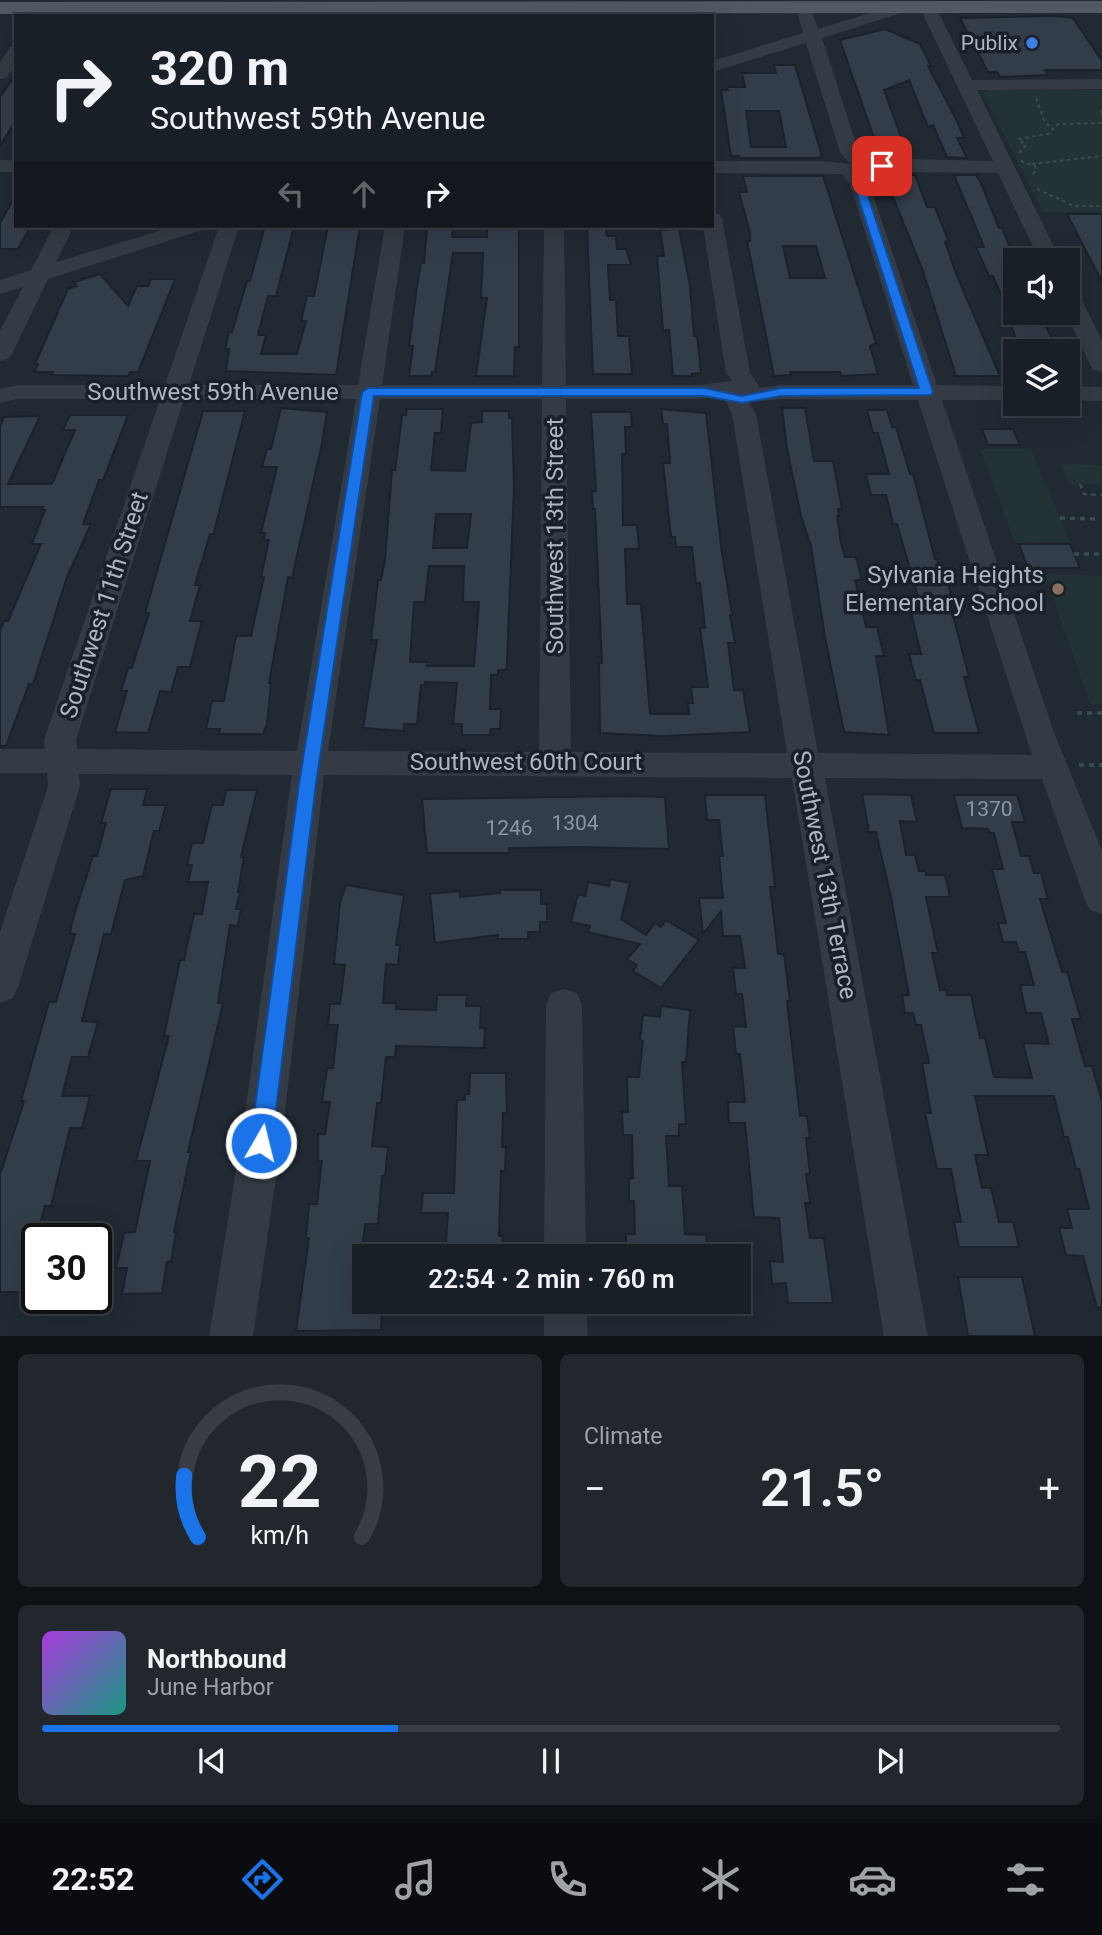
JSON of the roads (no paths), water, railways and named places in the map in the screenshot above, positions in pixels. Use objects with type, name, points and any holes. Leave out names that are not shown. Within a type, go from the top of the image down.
[{"type":"main road","points":[[0,8],[41,12],[586,12],[647,8],[680,12],[1026,4],[1100,10]]},
{"type":"street","points":[[717,63],[782,44],[813,42],[902,8]]},
{"type":"street","points":[[929,8],[965,85],[1012,161],[1046,248]]},
{"type":"street","points":[[803,9],[995,604],[1066,766],[1071,810],[1102,900]]},
{"type":"street","points":[[0,74],[14,54]]},
{"type":"street","points":[[1027,82],[1049,75],[1081,76],[1102,84]]},
{"type":"street","points":[[965,85],[1027,82],[1102,84]]},
{"type":"street","points":[[714,167],[885,166],[1012,161]]},
{"type":"street","points":[[0,354],[63,228]]},
{"type":"street","points":[[0,287],[188,228]]},
{"type":"street","name":"Southwest 11th Street","points":[[0,987],[64,786],[60,740],[228,228]]},
{"type":"street","points":[[231,1336],[263,1132],[311,762],[395,228]]},
{"type":"street","name":"Southwest 13th Street","points":[[554,228],[555,762]]},
{"type":"street","name":"Southwest 13th Terrace","points":[[714,228],[794,717],[813,796],[906,1336]]},
{"type":"street","points":[[1080,319],[1102,365]]},
{"type":"street","name":"Southwest 59th Avenue","points":[[6,392],[1003,393]]},
{"type":"street","points":[[1080,393],[1102,394]]},
{"type":"street","name":"Southwest 60th Court","points":[[0,761],[1066,766]]},
{"type":"street","points":[[564,1005],[565,1244]]},
{"type":"street","points":[[565,1314],[566,1336]]},
{"type":"place","name":"Publix","points":[[1032,43]]},
{"type":"place","name":"Sylvania Heights Elementary School","points":[[1058,589]]}]
